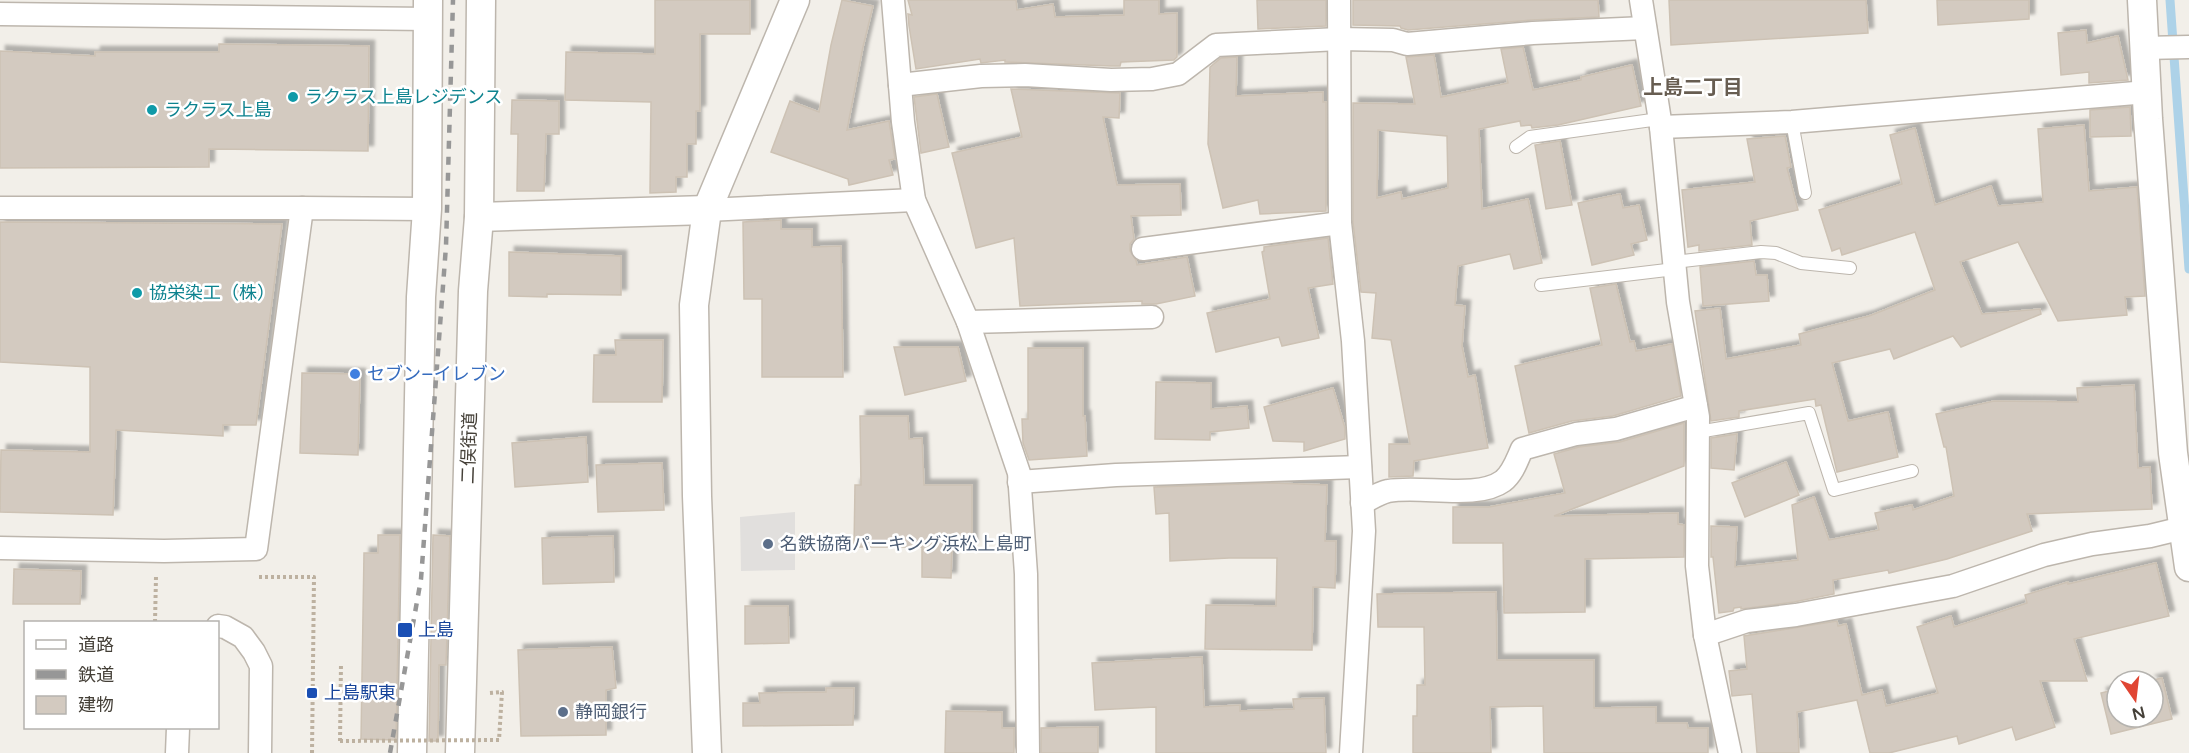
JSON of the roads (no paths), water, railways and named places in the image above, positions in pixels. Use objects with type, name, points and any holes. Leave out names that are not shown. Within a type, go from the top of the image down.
[{"type":"street","name":"二俣街道","points":[[460,753],[473,291],[479,217],[481,0]]},
{"type":"street","points":[[708,753],[697,496],[694,305],[707,210],[795,0]]},
{"type":"street","points":[[893,0],[900,85],[914,200],[968,322],[1019,473],[1026,574],[1028,753]]},
{"type":"street","points":[[1339,0],[1340,223],[1353,341],[1364,531],[1352,753]]},
{"type":"street","points":[[1641,0],[1660,123],[1678,302],[1696,406],[1698,432],[1697,566],[1705,635],[1730,753]]},
{"type":"street","points":[[2142,0],[2154,48],[2147,92],[2173,453],[2189,567]]},
{"type":"street","points":[[0,14],[428,9],[427,209],[421,297],[412,753]]},
{"type":"street","points":[[900,85],[981,76],[1152,79],[1178,74],[1216,45],[1339,39],[1393,40],[1407,44],[1533,33],[1645,28]]},
{"type":"street","points":[[2154,48],[2188,47]]},
{"type":"street","points":[[1660,123],[1792,122],[2147,92]]},
{"type":"street","points":[[479,217],[707,210],[914,200]]},
{"type":"street","points":[[0,208],[427,209]]},
{"type":"street","points":[[0,548],[164,551],[256,549],[302,208]]},
{"type":"street","points":[[1143,249],[1340,223]]},
{"type":"street","points":[[968,322],[1152,317]]},
{"type":"street","points":[[1362,503],[1385,491],[1417,488],[1481,491],[1503,481],[1515,466],[1522,449],[1576,434],[1616,429],[1696,406]]},
{"type":"street","points":[[1019,482],[1116,475],[1360,467]]},
{"type":"street","points":[[1705,635],[1747,621],[1796,615],[1953,586],[2044,555],[2183,528]]},
{"type":"street","points":[[219,626],[243,637],[261,666],[260,753]]},
{"type":"street","points":[[177,753],[178,729]]},
{"type":"lane","points":[[1792,122],[1805,193]]},
{"type":"lane","points":[[1516,147],[1530,136],[1660,123]]},
{"type":"lane","points":[[1541,285],[1761,252],[1776,253],[1800,263],[1850,268]]},
{"type":"lane","points":[[1698,432],[1809,413],[1834,490],[1912,471]]},
{"type":"waterway","points":[[2170,0],[2189,269]]},
{"type":"railway","points":[[390,753],[421,579],[446,246],[453,0]]},
{"type":"place","name":"ラクラス上島レジデンス","points":[[293,97]]},
{"type":"place","name":"ラクラス上島","points":[[152,110]]},
{"type":"place","name":"協栄染工（株）","points":[[137,293]]},
{"type":"place","name":"セブン−イレブン","points":[[355,374]]},
{"type":"place","name":"名鉄協商パーキング浜松上島町","points":[[768,544]]},
{"type":"place","name":"上島","points":[[405,630]]},
{"type":"place","name":"上島駅東","points":[[312,693]]},
{"type":"place","name":"静岡銀行","points":[[563,712]]},
{"type":"district","name":"上島二丁目","points":[[1693,87]]}]
